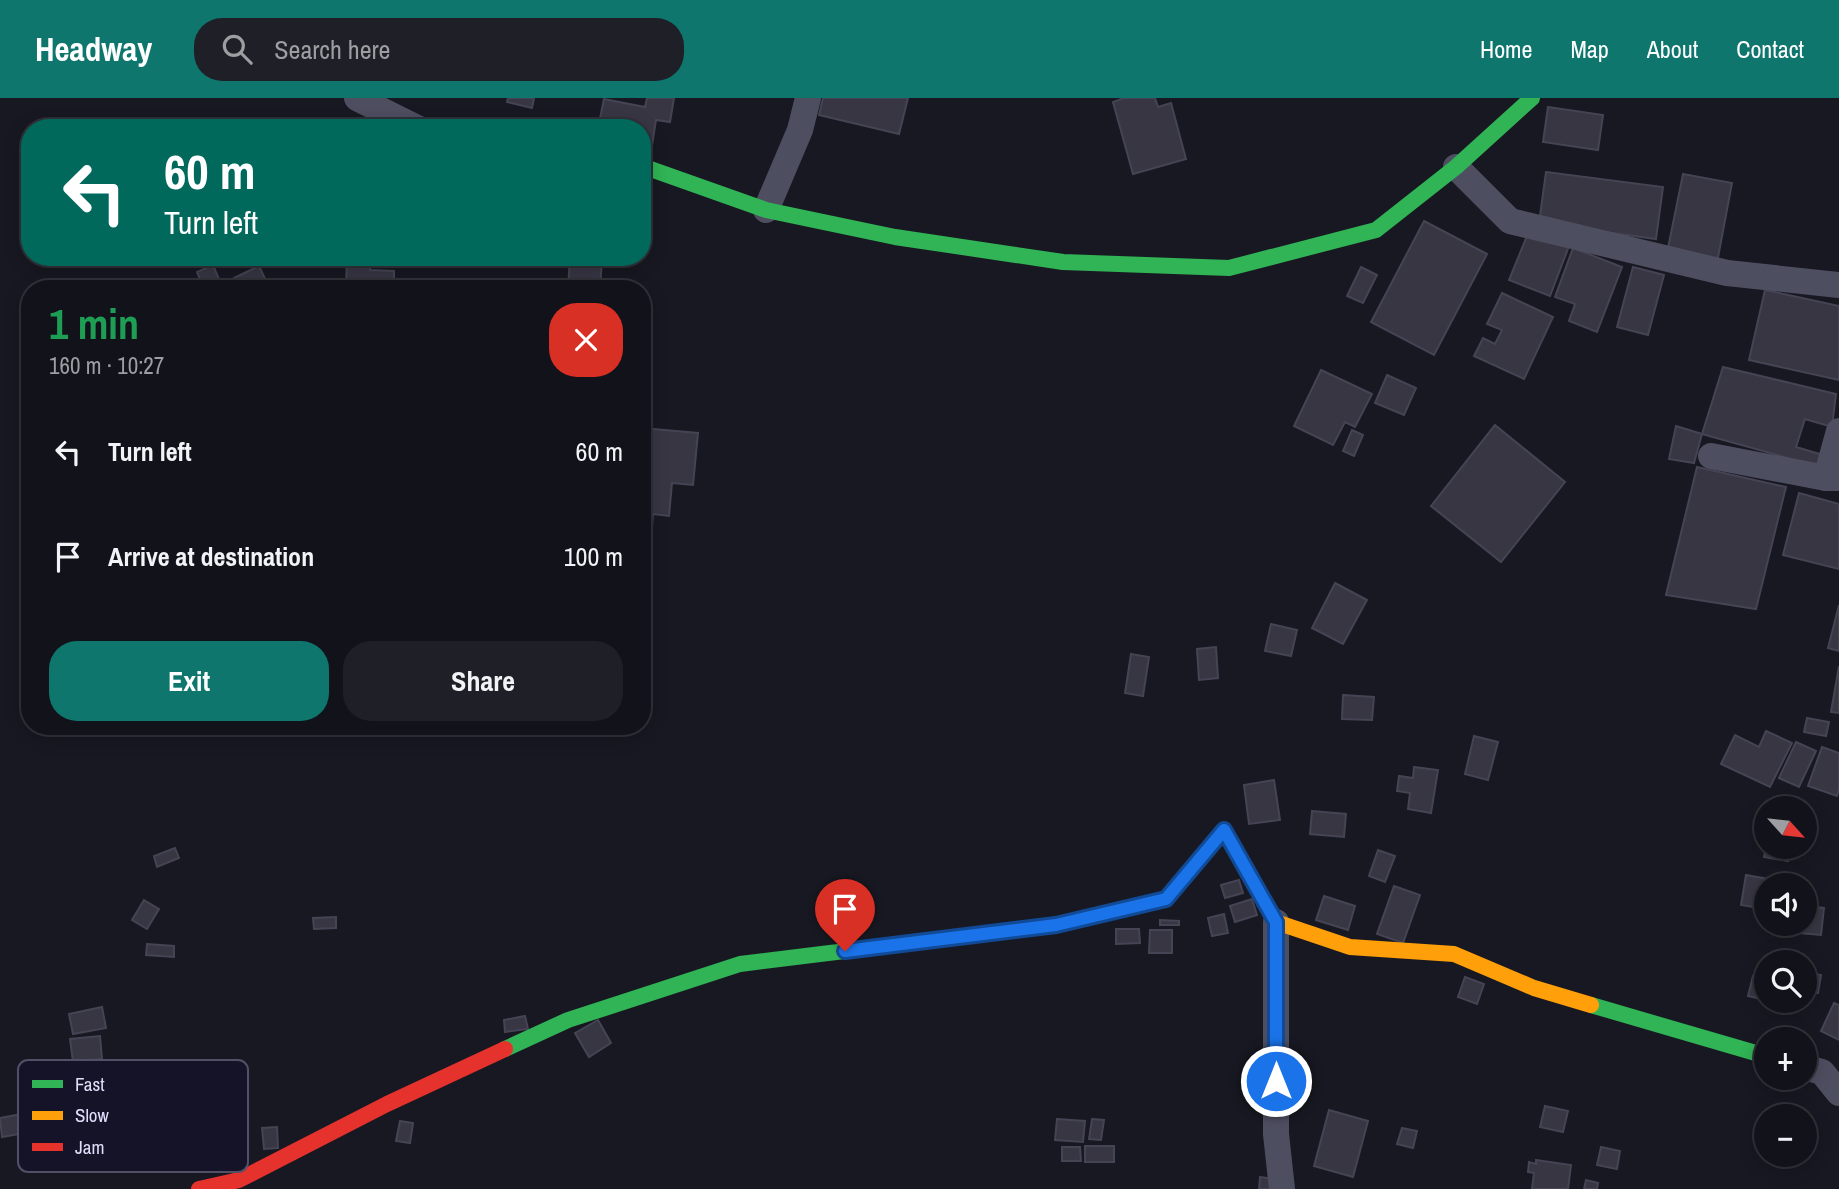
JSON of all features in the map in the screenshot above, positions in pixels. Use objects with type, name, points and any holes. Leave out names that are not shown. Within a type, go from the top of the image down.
[{"type":"street","points":[[357,98],[399,119]]},
{"type":"street","points":[[766,211],[800,130],[808,98]]},
{"type":"street","points":[[651,169],[766,211],[895,237],[1063,262],[1229,268],[1376,230],[1456,167],[1532,98]]},
{"type":"street","points":[[1456,167],[1510,221],[1727,273],[1839,285]]},
{"type":"street","points":[[1711,456],[1832,478],[1839,431]]},
{"type":"street","points":[[199,1189],[239,1180],[387,1104],[568,1020],[740,964],[1056,925],[1166,899],[1224,830],[1276,922],[1276,1134],[1282,1189]]},
{"type":"street","points":[[1276,922],[1350,947],[1454,954],[1534,988],[1754,1052]]},
{"type":"street","points":[[1817,1071],[1822,1072],[1839,1093]]},
{"type":"building","points":[[508,98],[534,98],[532,108],[507,102]]},
{"type":"building","points":[[647,98],[674,98],[670,122],[656,120],[651,152],[651,119],[600,119],[604,99],[645,107]]},
{"type":"building","points":[[823,98],[908,98],[899,134],[819,115]]},
{"type":"building","points":[[1124,98],[1155,98],[1158,107],[1171,103],[1186,159],[1133,174],[1113,102]]},
{"type":"building","points":[[1548,107],[1603,115],[1598,150],[1543,142]]},
{"type":"building","points":[[1546,172],[1663,187],[1656,239],[1539,223]]},
{"type":"building","points":[[1683,174],[1732,183],[1717,263],[1667,253]]},
{"type":"building","points":[[1424,221],[1487,254],[1434,355],[1371,322]]},
{"type":"building","points":[[1529,231],[1569,246],[1550,296],[1509,280]]},
{"type":"building","points":[[1573,248],[1622,267],[1597,332],[1569,321],[1575,304],[1555,297]]},
{"type":"building","points":[[213,266],[219,280],[200,280],[197,272]]},
{"type":"building","points":[[259,266],[266,280],[235,280],[234,278]]},
{"type":"building","points":[[347,266],[370,266],[370,270],[394,271],[394,280],[346,280]]},
{"type":"building","points":[[569,266],[602,266],[601,280],[569,280]]},
{"type":"building","points":[[1361,267],[1377,275],[1363,303],[1347,296]]},
{"type":"building","points":[[1633,267],[1664,275],[1648,335],[1617,327]]},
{"type":"building","points":[[1765,290],[1839,306],[1839,380],[1749,360]]},
{"type":"building","points":[[1502,293],[1553,317],[1524,379],[1474,356],[1483,338],[1495,344],[1502,330],[1487,324]]},
{"type":"building","points":[[1723,367],[1836,394],[1832,427],[1805,419],[1796,447],[1823,455],[1820,467],[1702,434]]},
{"type":"building","points":[[1321,370],[1372,394],[1355,427],[1345,422],[1333,445],[1294,426]]},
{"type":"building","points":[[1387,375],[1416,388],[1404,415],[1375,403]]},
{"type":"building","points":[[1495,425],[1565,482],[1501,562],[1431,506]]},
{"type":"building","points":[[1676,426],[1702,434],[1694,463],[1669,459]]},
{"type":"building","points":[[651,429],[698,433],[693,485],[672,483],[669,516],[653,514],[651,540]]},
{"type":"building","points":[[1352,430],[1363,435],[1354,456],[1343,451]]},
{"type":"building","points":[[1697,467],[1786,487],[1756,609],[1666,595]]},
{"type":"building","points":[[1799,493],[1839,504],[1839,569],[1783,555]]},
{"type":"building","points":[[1335,583],[1367,600],[1343,644],[1312,628]]},
{"type":"building","points":[[1839,605],[1839,651],[1828,648]]},
{"type":"building","points":[[1271,624],[1297,630],[1291,656],[1265,651]]},
{"type":"building","points":[[1216,647],[1218,678],[1199,680],[1197,649]]},
{"type":"building","points":[[1131,654],[1149,657],[1143,696],[1125,693]]},
{"type":"building","points":[[1839,666],[1839,713],[1831,712]]},
{"type":"building","points":[[1343,695],[1374,697],[1372,720],[1342,719]]},
{"type":"building","points":[[1807,718],[1829,722],[1826,736],[1804,732]]},
{"type":"building","points":[[1766,731],[1792,743],[1770,787],[1721,764],[1735,735],[1759,747]]},
{"type":"building","points":[[1474,736],[1498,742],[1488,780],[1465,774]]},
{"type":"building","points":[[1796,742],[1816,751],[1799,787],[1779,778]]},
{"type":"building","points":[[1822,747],[1839,753],[1837,796],[1808,786]]},
{"type":"building","points":[[1414,767],[1438,770],[1431,813],[1408,809],[1410,793],[1397,791],[1399,776],[1413,778]]},
{"type":"building","points":[[1274,780],[1280,820],[1249,824],[1244,785]]},
{"type":"building","points":[[1312,811],[1346,814],[1344,837],[1310,834]]},
{"type":"building","points":[[175,848],[179,858],[157,867],[154,856]]},
{"type":"building","points":[[1378,850],[1395,856],[1385,882],[1369,876]]},
{"type":"building","points":[[1746,875],[1754,876],[1754,907],[1741,905]]},
{"type":"building","points":[[1239,880],[1243,893],[1225,898],[1221,885]]},
{"type":"building","points":[[1394,886],[1420,895],[1403,943],[1377,934]]},
{"type":"building","points":[[1324,896],[1355,906],[1348,930],[1316,920]]},
{"type":"building","points":[[1252,899],[1257,915],[1235,922],[1230,906]]},
{"type":"building","points":[[144,900],[159,909],[147,929],[132,920]]},
{"type":"building","points":[[1817,907],[1824,908],[1821,935],[1817,935]]},
{"type":"building","points":[[1224,914],[1228,933],[1212,936],[1208,918]]},
{"type":"building","points":[[336,917],[336,928],[314,929],[313,918]]},
{"type":"building","points":[[1160,920],[1179,921],[1179,925],[1160,925]]},
{"type":"building","points":[[1116,929],[1139,929],[1140,943],[1116,944]]},
{"type":"building","points":[[1150,930],[1172,930],[1172,953],[1149,953]]},
{"type":"building","points":[[147,944],[174,946],[174,957],[146,955]]},
{"type":"building","points":[[1817,974],[1821,975],[1817,993]]},
{"type":"building","points":[[1753,976],[1754,976],[1754,997],[1748,996]]},
{"type":"building","points":[[1465,977],[1484,984],[1477,1004],[1458,997]]},
{"type":"building","points":[[1834,1003],[1839,1005],[1839,1040],[1821,1031]]},
{"type":"building","points":[[102,1007],[106,1028],[73,1034],[69,1014]]},
{"type":"building","points":[[525,1016],[528,1029],[505,1032],[504,1020]]},
{"type":"building","points":[[598,1020],[611,1043],[589,1057],[575,1033]]},
{"type":"building","points":[[100,1036],[102,1059],[73,1060],[70,1039]]},
{"type":"building","points":[[1545,1106],[1568,1111],[1563,1132],[1540,1127]]},
{"type":"building","points":[[1329,1110],[1368,1121],[1353,1177],[1314,1166]]},
{"type":"building","points":[[18,1115],[18,1134],[2,1137],[0,1118]]},
{"type":"building","points":[[1057,1119],[1085,1121],[1083,1142],[1055,1140]]},
{"type":"building","points":[[1092,1119],[1104,1120],[1101,1140],[1089,1139]]},
{"type":"building","points":[[400,1121],[413,1123],[410,1143],[396,1141]]},
{"type":"building","points":[[277,1127],[278,1148],[264,1149],[262,1128]]},
{"type":"building","points":[[1402,1128],[1417,1131],[1413,1148],[1397,1144]]},
{"type":"building","points":[[1085,1146],[1114,1146],[1114,1162],[1085,1162]]},
{"type":"building","points":[[1062,1147],[1080,1147],[1081,1161],[1062,1161]]},
{"type":"building","points":[[1601,1147],[1620,1151],[1617,1169],[1597,1165]]},
{"type":"building","points":[[1536,1160],[1571,1165],[1568,1189],[1532,1189],[1534,1173],[1528,1172],[1529,1162],[1536,1164]]},
{"type":"building","points":[[1260,1177],[1273,1179],[1272,1189],[1259,1189]]},
{"type":"building","points":[[1586,1180],[1598,1183],[1597,1189],[1584,1189]]},
{"type":"traffic: fast","points":[[651,169],[766,210],[895,237],[1063,262],[1229,268],[1376,230],[1456,167],[1532,98]]},
{"type":"traffic: fast","points":[[505,1049],[568,1020],[740,964],[1056,925],[1166,899],[1224,830],[1225,832]]},
{"type":"traffic: fast","points":[[1591,1005],[1754,1053]]},
{"type":"traffic: slow","points":[[1225,832],[1276,922],[1350,947],[1454,954],[1534,988],[1591,1005]]},
{"type":"traffic: jam","points":[[199,1189],[239,1180],[387,1104],[505,1049]]},
{"type":"route","points":[[845,951],[1056,925],[1166,899],[1224,830],[1276,922],[1276,1081]]}]
